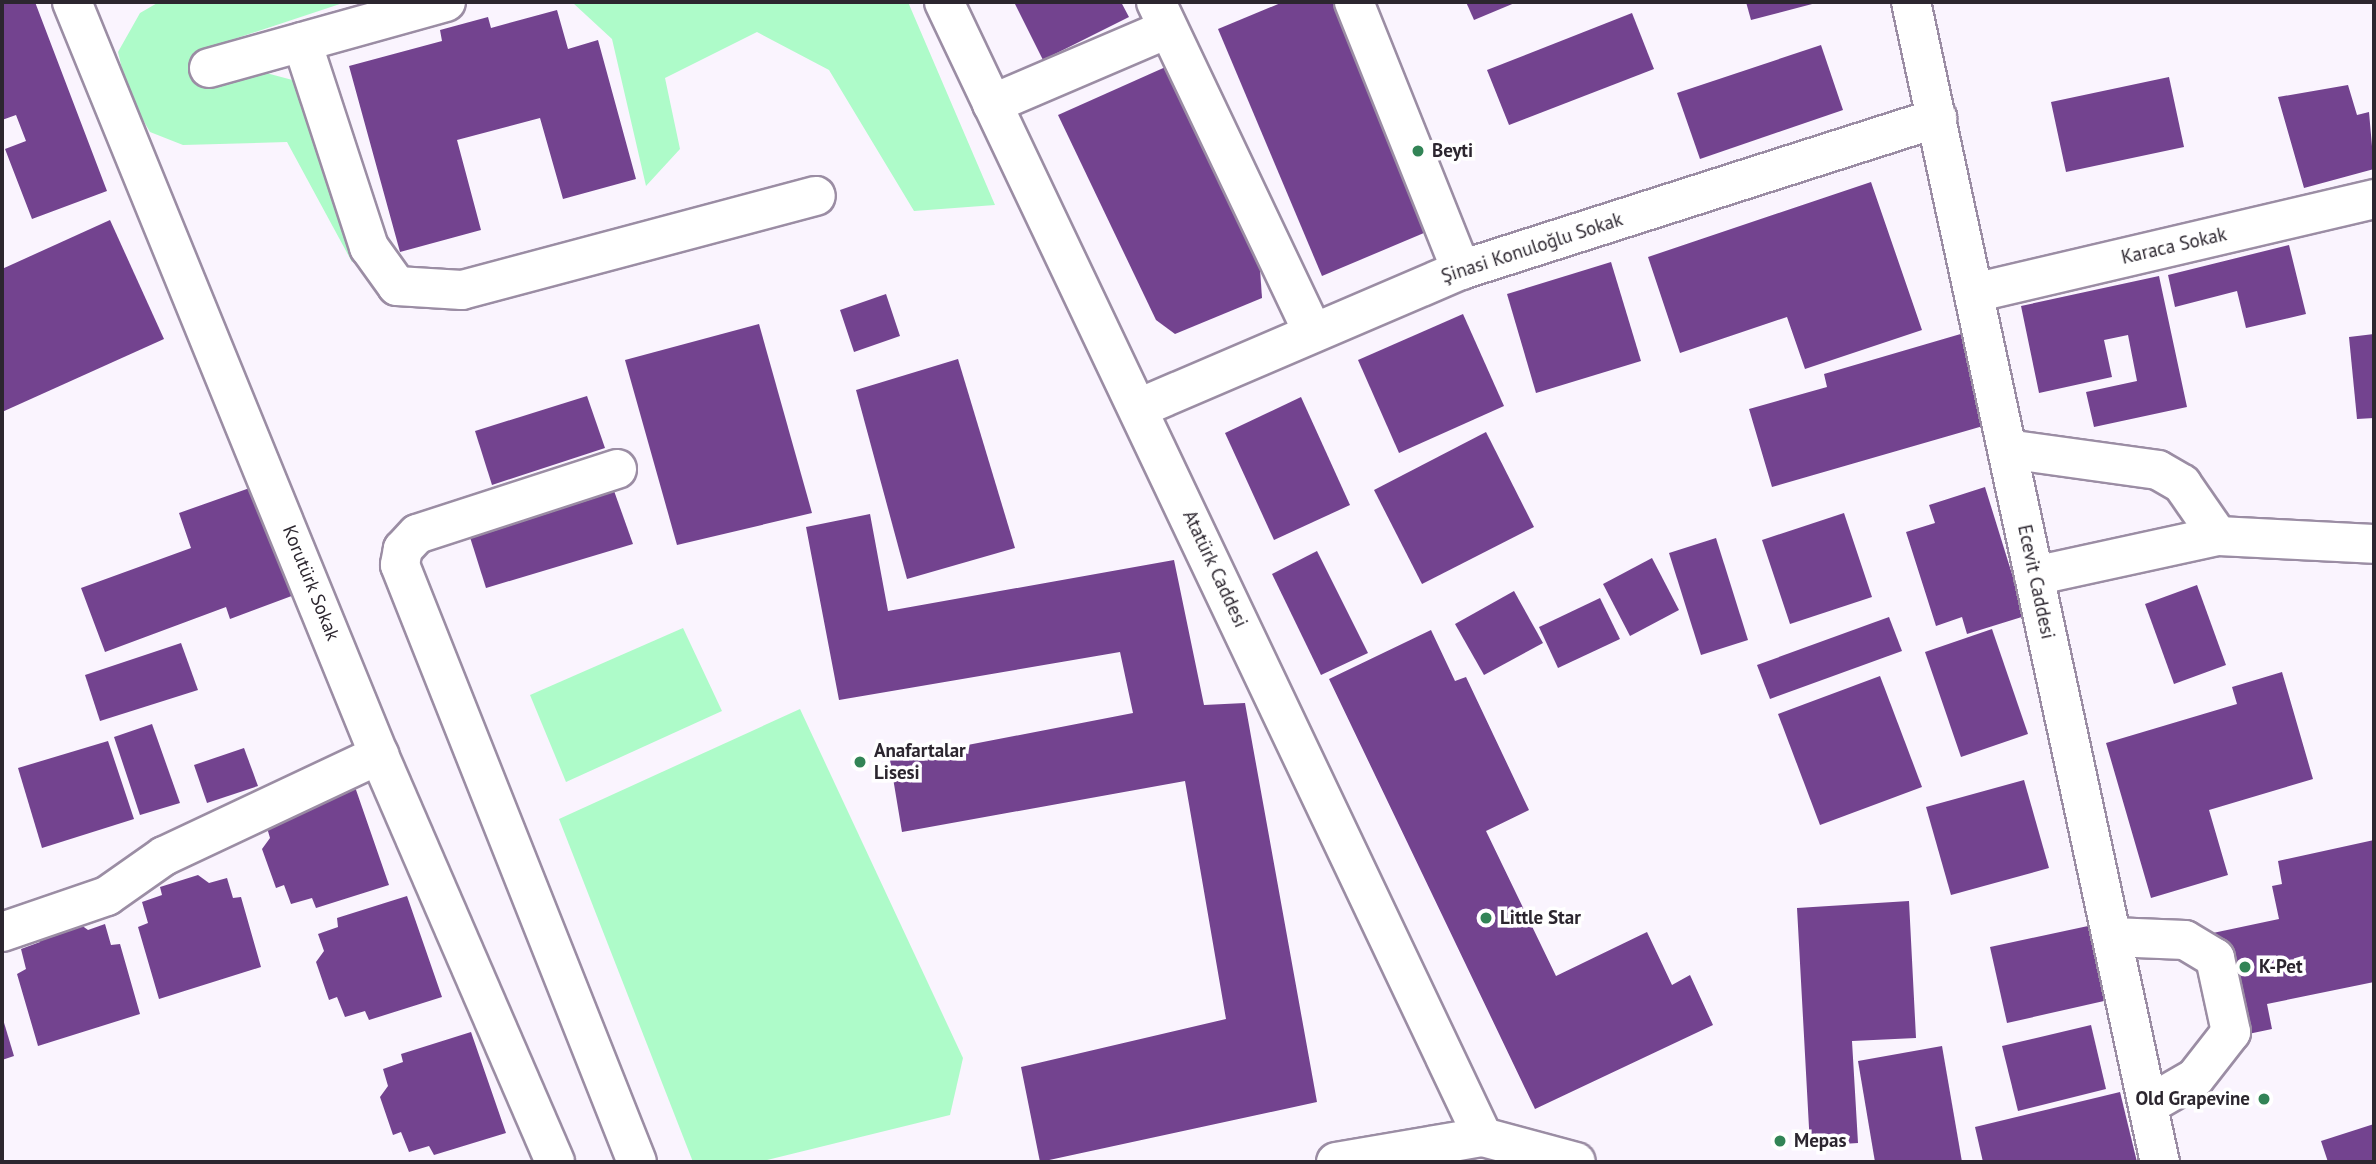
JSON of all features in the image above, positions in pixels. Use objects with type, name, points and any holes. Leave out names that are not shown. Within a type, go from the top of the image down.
[{"type":"street","name":"Korutürk Sokak","points":[[72,2],[379,755],[555,1162]]},
{"type":"street","points":[[209,68],[446,2]]},
{"type":"street","name":"Atatürk Caddesi","points":[[944,2],[1483,1137]]},
{"type":"street","points":[[1354,2],[1461,270]]},
{"type":"street","name":"Ecevit Caddesi","points":[[1911,2],[2160,1162]]},
{"type":"street","points":[[992,104],[1162,15],[1311,329]]},
{"type":"street","points":[[302,42],[369,247],[397,286],[462,290],[816,196]]},
{"type":"street","name":"Şinasi Konuloğlu Sokak","points":[[1139,408],[1311,329],[1461,270],[1937,118]]},
{"type":"street","name":"Karaca Sokak","points":[[1974,293],[2374,199]]},
{"type":"street","points":[[2007,449],[2158,470],[2182,484],[2218,536]]},
{"type":"street","points":[[617,469],[417,534],[403,549],[400,565],[638,1162]]},
{"type":"street","points":[[2034,576],[2218,536],[2374,544]]},
{"type":"street","points":[[2,932],[107,896],[164,856],[379,755]]},
{"type":"street","points":[[2112,937],[2185,940],[2215,958],[2218,971],[2231,1032],[2195,1078],[2148,1105]]},
{"type":"street","points":[[1336,1162],[1483,1137],[1576,1162]]},
{"type":"green space","points":[[159,2],[346,2],[231,40],[203,56],[300,82],[361,250],[352,262],[287,142],[183,145],[150,132],[128,94],[118,52],[140,13]]},
{"type":"green space","points":[[908,2],[995,205],[914,211],[829,70],[757,32],[665,78],[680,149],[646,186],[612,39],[573,3]]},
{"type":"green space","points":[[683,628],[722,711],[566,782],[530,695]]},
{"type":"green space","points":[[800,709],[963,1058],[950,1115],[759,1162],[693,1162],[559,819]]},
{"type":"building","points":[[2,2],[35,2],[107,191],[32,219],[5,149],[26,141],[16,115],[2,120]]},
{"type":"building","points":[[1014,2],[1121,2],[1129,17],[1043,60]]},
{"type":"building","points":[[1283,2],[1335,2],[1431,230],[1322,276],[1218,29]]},
{"type":"building","points":[[1466,2],[1517,2],[1474,20]]},
{"type":"building","points":[[1746,2],[1816,2],[1816,3],[1751,20]]},
{"type":"building","points":[[557,10],[568,49],[598,40],[636,179],[563,199],[540,118],[457,140],[481,230],[400,252],[349,66],[442,41],[440,30],[488,17],[491,28]]},
{"type":"building","points":[[1632,13],[1654,69],[1509,125],[1487,70]]},
{"type":"building","points":[[1821,45],[1843,110],[1700,159],[1677,93]]},
{"type":"building","points":[[1170,65],[1260,269],[1262,298],[1175,334],[1156,320],[1058,115]]},
{"type":"building","points":[[2169,77],[2184,147],[2066,172],[2051,102]]},
{"type":"building","points":[[2348,85],[2357,115],[2369,112],[2374,169],[2304,188],[2278,97]]},
{"type":"building","points":[[1871,182],[1922,330],[1805,369],[1787,317],[1680,353],[1648,257]]},
{"type":"building","points":[[110,220],[164,339],[2,412],[2,269]]},
{"type":"building","points":[[2289,245],[2306,314],[2246,328],[2237,291],[2175,307],[2168,275]]},
{"type":"building","points":[[1611,262],[1641,361],[1536,393],[1507,294]]},
{"type":"building","points":[[2159,276],[2187,407],[2094,427],[2086,392],[2137,381],[2128,335],[2104,340],[2112,377],[2039,393],[2021,306]]},
{"type":"building","points":[[886,294],[900,336],[854,352],[840,310]]},
{"type":"building","points":[[1463,314],[1504,406],[1399,453],[1358,360]]},
{"type":"building","points":[[759,324],[812,513],[677,545],[625,360]]},
{"type":"building","points":[[1964,333],[1990,424],[1772,487],[1749,409],[1827,387],[1824,374]]},
{"type":"building","points":[[2374,334],[2374,418],[2357,419],[2349,337]]},
{"type":"building","points":[[958,359],[1015,548],[907,579],[856,390]]},
{"type":"building","points":[[587,396],[605,448],[492,485],[475,431]]},
{"type":"building","points":[[1301,397],[1350,505],[1274,540],[1225,433]]},
{"type":"building","points":[[1486,432],[1534,527],[1422,584],[1374,490]]},
{"type":"building","points":[[258,485],[297,594],[230,619],[226,607],[105,652],[81,588],[191,548],[179,513]]},
{"type":"building","points":[[1985,487],[2025,616],[1967,634],[1962,617],[1936,626],[1906,532],[1935,523],[1929,505]]},
{"type":"building","points":[[613,488],[633,544],[486,588],[469,534]]},
{"type":"building","points":[[1844,513],[1872,597],[1790,624],[1762,540]]},
{"type":"building","points":[[870,514],[888,611],[1174,560],[1204,705],[1245,703],[1317,1102],[1040,1162],[1021,1067],[1226,1019],[1185,781],[902,832],[890,760],[1133,713],[1120,652],[839,700],[806,527]]},
{"type":"building","points":[[1716,538],[1748,640],[1701,655],[1669,553]]},
{"type":"building","points":[[1317,551],[1368,653],[1321,675],[1272,574]]},
{"type":"building","points":[[1652,558],[1679,610],[1630,636],[1603,584]]},
{"type":"building","points":[[2197,585],[2226,665],[2174,684],[2145,604]]},
{"type":"building","points":[[1514,591],[1543,643],[1484,675],[1455,624]]},
{"type":"building","points":[[1600,598],[1620,639],[1558,668],[1539,627]]},
{"type":"building","points":[[1889,617],[1902,651],[1770,699],[1757,665]]},
{"type":"building","points":[[1992,629],[2028,734],[1961,757],[1925,652]]},
{"type":"building","points":[[1431,630],[1455,681],[1466,677],[1529,810],[1486,831],[1556,976],[1647,932],[1672,985],[1690,975],[1713,1025],[1535,1109],[1329,679]]},
{"type":"building","points":[[181,643],[198,690],[100,721],[85,675]]},
{"type":"building","points":[[2282,672],[2313,779],[2209,810],[2228,875],[2151,898],[2106,743],[2237,704],[2232,687]]},
{"type":"building","points":[[1880,676],[1922,787],[1820,825],[1778,714]]},
{"type":"building","points":[[152,724],[180,803],[140,815],[114,737]]},
{"type":"building","points":[[108,741],[134,819],[42,848],[18,768]]},
{"type":"building","points":[[244,748],[258,786],[207,803],[194,765]]},
{"type":"building","points":[[2024,780],[2049,868],[1951,895],[1926,807]]},
{"type":"building","points":[[354,784],[389,885],[316,908],[312,898],[291,904],[284,885],[276,888],[262,849],[270,838],[265,821]]},
{"type":"building","points":[[2374,840],[2374,982],[2267,1004],[2272,1029],[2215,1041],[2194,937],[2279,919],[2272,886],[2282,884],[2278,861]]},
{"type":"building","points":[[198,875],[209,883],[227,878],[233,898],[241,897],[261,967],[159,999],[138,927],[148,923],[142,902],[162,895],[160,887]]},
{"type":"building","points":[[407,896],[442,997],[369,1020],[365,1011],[345,1017],[337,997],[329,1000],[316,962],[324,951],[318,934],[338,927],[337,918]]},
{"type":"building","points":[[1909,901],[1916,1038],[1852,1041],[1858,1143],[1810,1146],[1797,908]]},
{"type":"building","points":[[77,922],[88,930],[105,924],[111,945],[120,944],[140,1014],[38,1046],[17,974],[26,969],[21,949],[40,942],[38,934]]},
{"type":"building","points":[[2088,926],[2104,1001],[2007,1023],[1990,947]]},
{"type":"building","points":[[2,1016],[14,1056],[2,1060]]},
{"type":"building","points":[[2091,1025],[2106,1089],[2018,1111],[2002,1046]]},
{"type":"building","points":[[471,1032],[506,1133],[434,1155],[429,1146],[409,1152],[401,1132],[393,1135],[380,1097],[388,1086],[383,1069],[403,1062],[401,1054]]},
{"type":"building","points":[[1942,1046],[1962,1162],[1875,1162],[1858,1061]]},
{"type":"building","points":[[2120,1092],[2137,1162],[1983,1162],[1975,1127]]},
{"type":"building","points":[[2374,1124],[2374,1162],[2328,1162],[2321,1141]]},
{"type":"place","name":"Beyti","points":[[1418,151]]},
{"type":"place","name":"Anafartalar Lisesi","points":[[860,762]]},
{"type":"place","name":"Little Star","points":[[1486,918]]},
{"type":"place","name":"K-Pet","points":[[2245,967]]},
{"type":"place","name":"Old Grapevine","points":[[2264,1099]]},
{"type":"place","name":"Mepas","points":[[1780,1141]]}]
